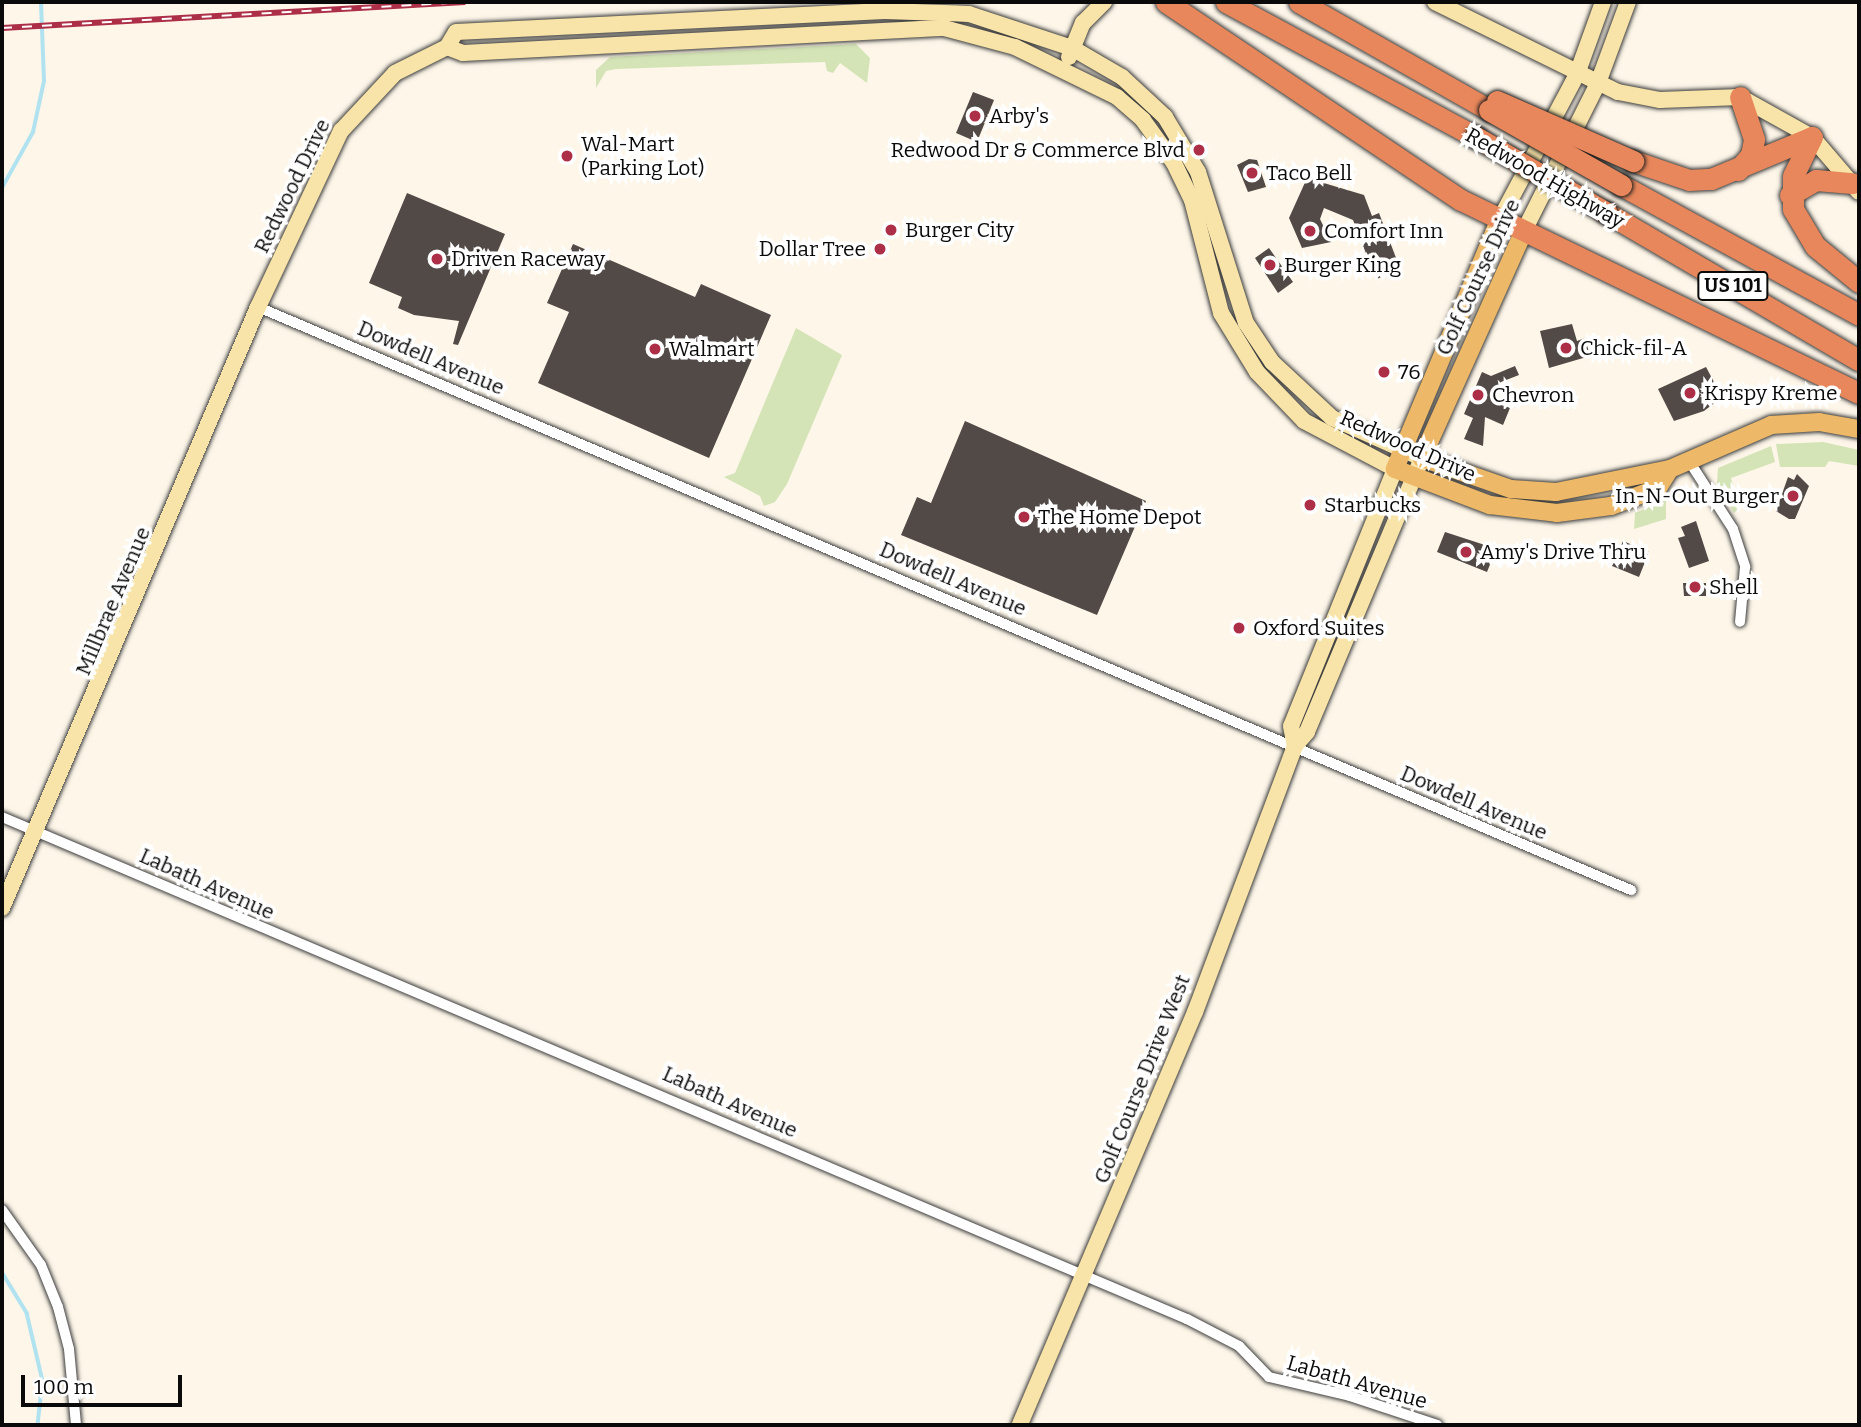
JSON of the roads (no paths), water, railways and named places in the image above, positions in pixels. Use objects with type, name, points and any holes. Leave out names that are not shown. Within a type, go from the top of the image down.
[{"type":"highway","points":[[1166,2],[1499,221],[1859,393]]},
{"type":"highway","name":"Redwood Highway","points":[[1226,2],[1476,138],[1859,360]]},
{"type":"highway","name":"Redwood Highway","points":[[1300,2],[1492,105],[1621,186],[1859,315]]},
{"type":"highway","points":[[1738,170],[1751,155],[1754,139],[1740,97]]},
{"type":"highway","points":[[1492,105],[1633,161],[1689,180],[1738,170],[1812,137]]},
{"type":"highway","points":[[1812,137],[1790,195],[1802,230],[1859,282]]},
{"type":"highway","points":[[1790,195],[1816,180],[1855,188]]},
{"type":"main road","name":"Golf Course Drive","points":[[1395,469],[1499,221]]},
{"type":"main road","name":"Golf Course Drive","points":[[1422,458],[1523,233]]},
{"type":"main road","name":"Redwood Drive","points":[[1422,458],[1475,479],[1539,492],[1584,490],[1651,469],[1670,469],[1771,425],[1819,422],[1859,429]]},
{"type":"main road","name":"Redwood Drive","points":[[1395,469],[1490,505],[1557,513],[1611,506],[1658,488],[1670,469]]},
{"type":"street","points":[[1064,68],[1083,23],[1104,2]]},
{"type":"street","points":[[1435,2],[1577,74],[1636,98],[1740,97],[1812,137],[1855,188]]},
{"type":"street","name":"Golf Course Drive","points":[[1499,221],[1577,74],[1603,2]]},
{"type":"street","name":"Golf Course Drive","points":[[1523,233],[1598,83],[1628,2]]},
{"type":"street","name":"Redwood Drive","points":[[258,307],[341,131],[395,73],[447,47],[456,32],[939,11],[999,21],[1072,48],[1122,76],[1165,117],[1198,172],[1222,238],[1246,323],[1272,362],[1332,418],[1422,458]]},
{"type":"street","name":"Redwood Drive","points":[[447,47],[463,53],[943,29],[980,34],[1064,68],[1117,97],[1151,130],[1192,200],[1221,313],[1257,372],[1304,421],[1395,469]]},
{"type":"street","points":[[1151,130],[1165,117]]},
{"type":"street","points":[[1204,243],[1222,238]]},
{"type":"street","name":"Dowdell Avenue","points":[[258,307],[1631,890]]},
{"type":"street","name":"Millbrae Avenue","points":[[2,908],[258,307]]},
{"type":"street","points":[[1257,372],[1272,362]]},
{"type":"street","points":[[1295,746],[1307,732],[1422,458]]},
{"type":"street","points":[[1689,461],[1733,529],[1745,567],[1740,622]]},
{"type":"street","points":[[1295,746],[1291,726],[1395,469]]},
{"type":"street","name":"Golf Course Drive West","points":[[1020,1425],[1195,1012],[1295,746]]},
{"type":"street","name":"Labath Avenue","points":[[2,817],[489,1028],[659,1091],[1083,1277],[1221,1334],[1269,1377],[1350,1396],[1437,1425]]},
{"type":"street","points":[[2,1210],[41,1265],[58,1307],[76,1425]]},
{"type":"waterway","points":[[2,188],[33,132],[44,81],[41,2]]},
{"type":"waterway","points":[[2,1272],[27,1313],[43,1381],[38,1425]]},
{"type":"railway","points":[[2,28],[465,2]]},
{"type":"place","name":"Arby's","points":[[975,116]]},
{"type":"place","name":"Redwood Dr & Commerce Blvd","points":[[1199,150]]},
{"type":"place","name":"Wal-Mart (Parking Lot)","points":[[567,156]]},
{"type":"place","name":"Taco Bell","points":[[1252,173]]},
{"type":"place","name":"Burger City","points":[[891,230]]},
{"type":"place","name":"Comfort Inn","points":[[1310,231]]},
{"type":"place","name":"Dollar Tree","points":[[880,249]]},
{"type":"place","name":"Driven Raceway","points":[[437,259]]},
{"type":"place","name":"Burger King","points":[[1270,265]]},
{"type":"place","name":"Chick-fil-A","points":[[1566,348]]},
{"type":"place","name":"Walmart","points":[[655,349]]},
{"type":"place","name":"76","points":[[1384,372]]},
{"type":"place","name":"Krispy Kreme","points":[[1690,393]]},
{"type":"place","name":"Chevron","points":[[1478,395]]},
{"type":"place","name":"In-N-Out Burger","points":[[1793,496]]},
{"type":"place","name":"Starbucks","points":[[1310,505]]},
{"type":"place","name":"The Home Depot","points":[[1024,517]]},
{"type":"place","name":"Amy's Drive Thru","points":[[1466,552]]},
{"type":"place","name":"Shell","points":[[1695,587]]},
{"type":"place","name":"Oxford Suites","points":[[1239,628]]}]
